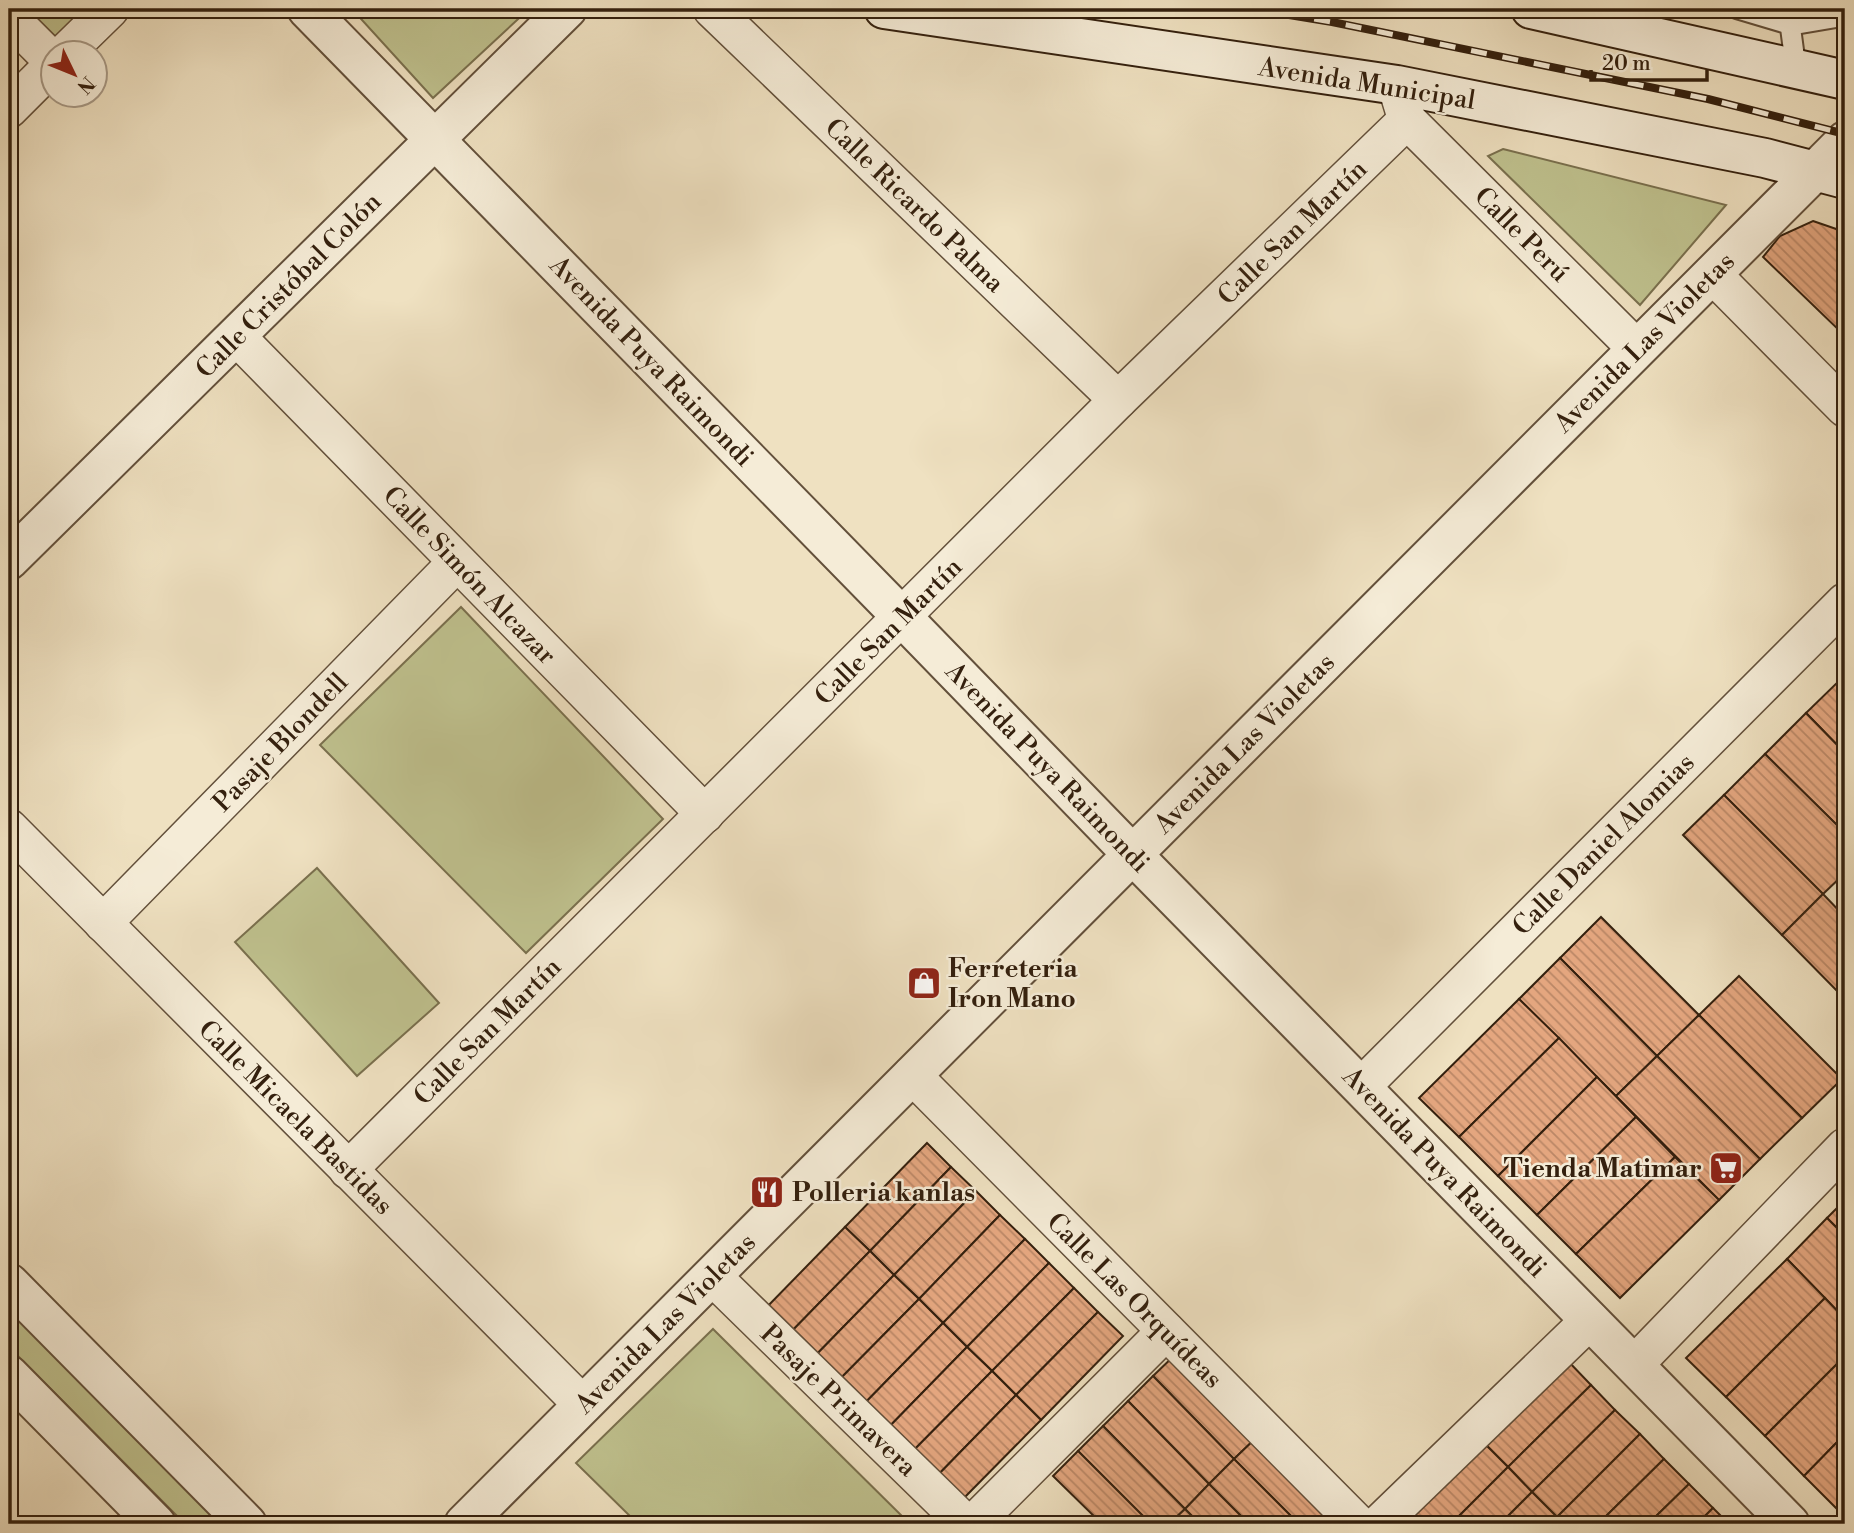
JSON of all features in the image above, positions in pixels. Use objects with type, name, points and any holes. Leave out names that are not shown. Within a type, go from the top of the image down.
[{"type":"street","points":[[80,38],[110,9]]},
{"type":"street","name":"Avenida Puya Raimondi","points":[[307,9],[1790,1524]]},
{"type":"street","name":"Calle Cristóbal Colón","points":[[9,560],[567,9]]},
{"type":"street","name":"Calle Ricardo Palma","points":[[712,9],[1118,400]]},
{"type":"street","name":"Avenida Municipal","points":[[884,9],[1402,103],[1765,158],[1831,175]]},
{"type":"street","points":[[1531,9],[1845,80]]},
{"type":"street","points":[[9,17],[38,46]]},
{"type":"street","points":[[9,109],[38,80]]},
{"type":"street","name":"Calle San Martín","points":[[348,1170],[1118,400],[1402,103]]},
{"type":"street","name":"Calle Perú","points":[[1402,103],[1637,349]]},
{"type":"street","name":"Avenida Las Violetas","points":[[464,1524],[1712,274],[1831,175],[1845,141]]},
{"type":"street","points":[[1712,274],[1845,408]]},
{"type":"street","name":"Calle Simón Alcazar","points":[[236,336],[705,814]]},
{"type":"street","name":"Pasaje Blondell","points":[[103,923],[457,562]]},
{"type":"street","name":"Calle Daniel Alomias","points":[[1362,1086],[1845,602]]},
{"type":"street","name":"Calle Micaela Bastidas","points":[[9,828],[583,1405]]},
{"type":"street","name":"Calle Las Orquídeas","points":[[912,1075],[1358,1524]]},
{"type":"street","points":[[1634,1365],[1845,1147]]},
{"type":"street","name":"Pasaje Primavera","points":[[712,1276],[966,1524]]},
{"type":"street","points":[[9,1283],[247,1524]]},
{"type":"street","points":[[1378,1524],[1590,1320]]},
{"type":"street","points":[[974,1524],[1166,1331]]},
{"type":"street","points":[[9,1375],[156,1524]]},
{"type":"lane","points":[[1738,9],[1790,17],[1845,16]]},
{"type":"lane","points":[[1790,17],[1796,69]]},
{"type":"green space","points":[[23,9],[83,9],[54,38]]},
{"type":"green space","points":[[352,9],[529,9],[433,98]]},
{"type":"green space","points":[[1503,149],[1726,205],[1640,305],[1488,156]]},
{"type":"green space","points":[[461,607],[663,819],[526,953],[320,745]]},
{"type":"green space","points":[[317,868],[439,1003],[357,1076],[235,942]]},
{"type":"green space","points":[[9,1307],[220,1524],[185,1524],[9,1347]]},
{"type":"green space","points":[[713,1329],[910,1524],[638,1524],[576,1463]]},
{"type":"building","points":[[1813,221],[1845,232],[1845,336],[1763,257],[1780,236]]},
{"type":"building","points":[[1845,675],[1845,753],[1806,713]]},
{"type":"building","points":[[1806,713],[1845,753],[1845,833],[1765,754]]},
{"type":"building","points":[[1765,754],[1845,833],[1845,873],[1823,894],[1724,795]]},
{"type":"building","points":[[1724,795],[1823,894],[1782,935],[1683,835]]},
{"type":"building","points":[[1823,894],[1845,917],[1845,999],[1782,935]]},
{"type":"building","points":[[1601,917],[1699,1015],[1657,1056],[1560,958]]},
{"type":"building","points":[[1560,958],[1657,1056],[1616,1096],[1519,999]]},
{"type":"building","points":[[1739,976],[1842,1079],[1802,1118],[1699,1015]]},
{"type":"building","points":[[1519,999],[1559,1038],[1459,1137],[1419,1098]]},
{"type":"building","points":[[1699,1015],[1802,1118],[1760,1159],[1657,1056]]},
{"type":"building","points":[[1559,1038],[1597,1077],[1498,1176],[1459,1137]]},
{"type":"building","points":[[1657,1056],[1760,1159],[1719,1200],[1616,1096]]},
{"type":"building","points":[[1597,1077],[1636,1117],[1537,1215],[1498,1176]]},
{"type":"building","points":[[1636,1117],[1675,1157],[1576,1254],[1537,1215]]},
{"type":"building","points":[[927,1143],[951,1167],[870,1251],[845,1227]]},
{"type":"building","points":[[1675,1157],[1719,1200],[1620,1298],[1576,1254]]},
{"type":"building","points":[[951,1167],[976,1191],[894,1275],[870,1251]]},
{"type":"building","points":[[976,1191],[1000,1215],[919,1299],[894,1275]]},
{"type":"building","points":[[1845,1200],[1845,1236],[1827,1218]]},
{"type":"building","points":[[1000,1215],[1025,1239],[943,1323],[919,1299]]},
{"type":"building","points":[[1827,1218],[1845,1236],[1845,1319],[1787,1259]]},
{"type":"building","points":[[845,1227],[870,1251],[788,1335],[763,1311]]},
{"type":"building","points":[[1025,1239],[1049,1263],[967,1347],[943,1323]]},
{"type":"building","points":[[870,1251],[894,1275],[812,1359],[788,1335]]},
{"type":"building","points":[[1787,1259],[1825,1298],[1726,1397],[1686,1358]]},
{"type":"building","points":[[1049,1263],[1074,1288],[992,1371],[967,1347]]},
{"type":"building","points":[[894,1275],[919,1299],[836,1383],[812,1359]]},
{"type":"building","points":[[1074,1288],[1098,1312],[1016,1395],[992,1371]]},
{"type":"building","points":[[1825,1298],[1845,1319],[1845,1356],[1765,1436],[1726,1397]]},
{"type":"building","points":[[919,1299],[943,1323],[861,1407],[836,1383]]},
{"type":"building","points":[[1098,1312],[1123,1336],[1041,1420],[1016,1395]]},
{"type":"building","points":[[943,1323],[967,1347],[885,1431],[861,1407]]},
{"type":"building","points":[[967,1347],[992,1371],[909,1455],[885,1431]]},
{"type":"building","points":[[1178,1352],[1259,1435],[1234,1459],[1153,1376]]},
{"type":"building","points":[[1845,1356],[1845,1434],[1804,1476],[1765,1436]]},
{"type":"building","points":[[1567,1360],[1591,1385],[1508,1467],[1483,1442]]},
{"type":"building","points":[[992,1371],[1016,1395],[934,1479],[909,1455]]},
{"type":"building","points":[[1153,1376],[1234,1459],[1209,1484],[1128,1401]]},
{"type":"building","points":[[1591,1385],[1615,1410],[1532,1492],[1508,1467]]},
{"type":"building","points":[[1016,1395],[1041,1420],[959,1503],[934,1479]]},
{"type":"building","points":[[1128,1401],[1209,1484],[1185,1509],[1103,1426]]},
{"type":"building","points":[[1615,1410],[1640,1434],[1557,1517],[1532,1492]]},
{"type":"building","points":[[1103,1426],[1185,1509],[1169,1524],[1151,1524],[1078,1451]]},
{"type":"building","points":[[1640,1434],[1664,1459],[1598,1524],[1564,1524],[1557,1517]]},
{"type":"building","points":[[1845,1434],[1845,1513],[1843,1515],[1804,1476]]},
{"type":"building","points":[[1259,1435],[1335,1524],[1299,1524],[1234,1459]]},
{"type":"building","points":[[1483,1442],[1508,1467],[1451,1524],[1401,1524]]},
{"type":"building","points":[[1078,1451],[1151,1524],[1102,1524],[1053,1476]]},
{"type":"building","points":[[1234,1459],[1299,1524],[1249,1524],[1209,1484]]},
{"type":"building","points":[[1664,1459],[1689,1484],[1648,1524],[1598,1524]]},
{"type":"building","points":[[1508,1467],[1532,1492],[1500,1524],[1451,1524]]},
{"type":"building","points":[[1209,1484],[1249,1524],[1200,1524],[1185,1509]]},
{"type":"building","points":[[1689,1484],[1713,1508],[1697,1524],[1648,1524]]},
{"type":"building","points":[[1532,1492],[1557,1517],[1550,1524],[1500,1524]]},
{"type":"building","points":[[1713,1508],[1729,1524],[1697,1524]]},
{"type":"building","points":[[1185,1509],[1200,1524],[1169,1524]]},
{"type":"railway","points":[[1251,9],[1332,22],[1708,99],[1845,134]]},
{"type":"place","name":"Ferreteria Iron Mano","points":[[924,983]]},
{"type":"place","name":"Tienda Matimar","points":[[1726,1168]]},
{"type":"place","name":"Polleria kanlas","points":[[767,1192]]}]
